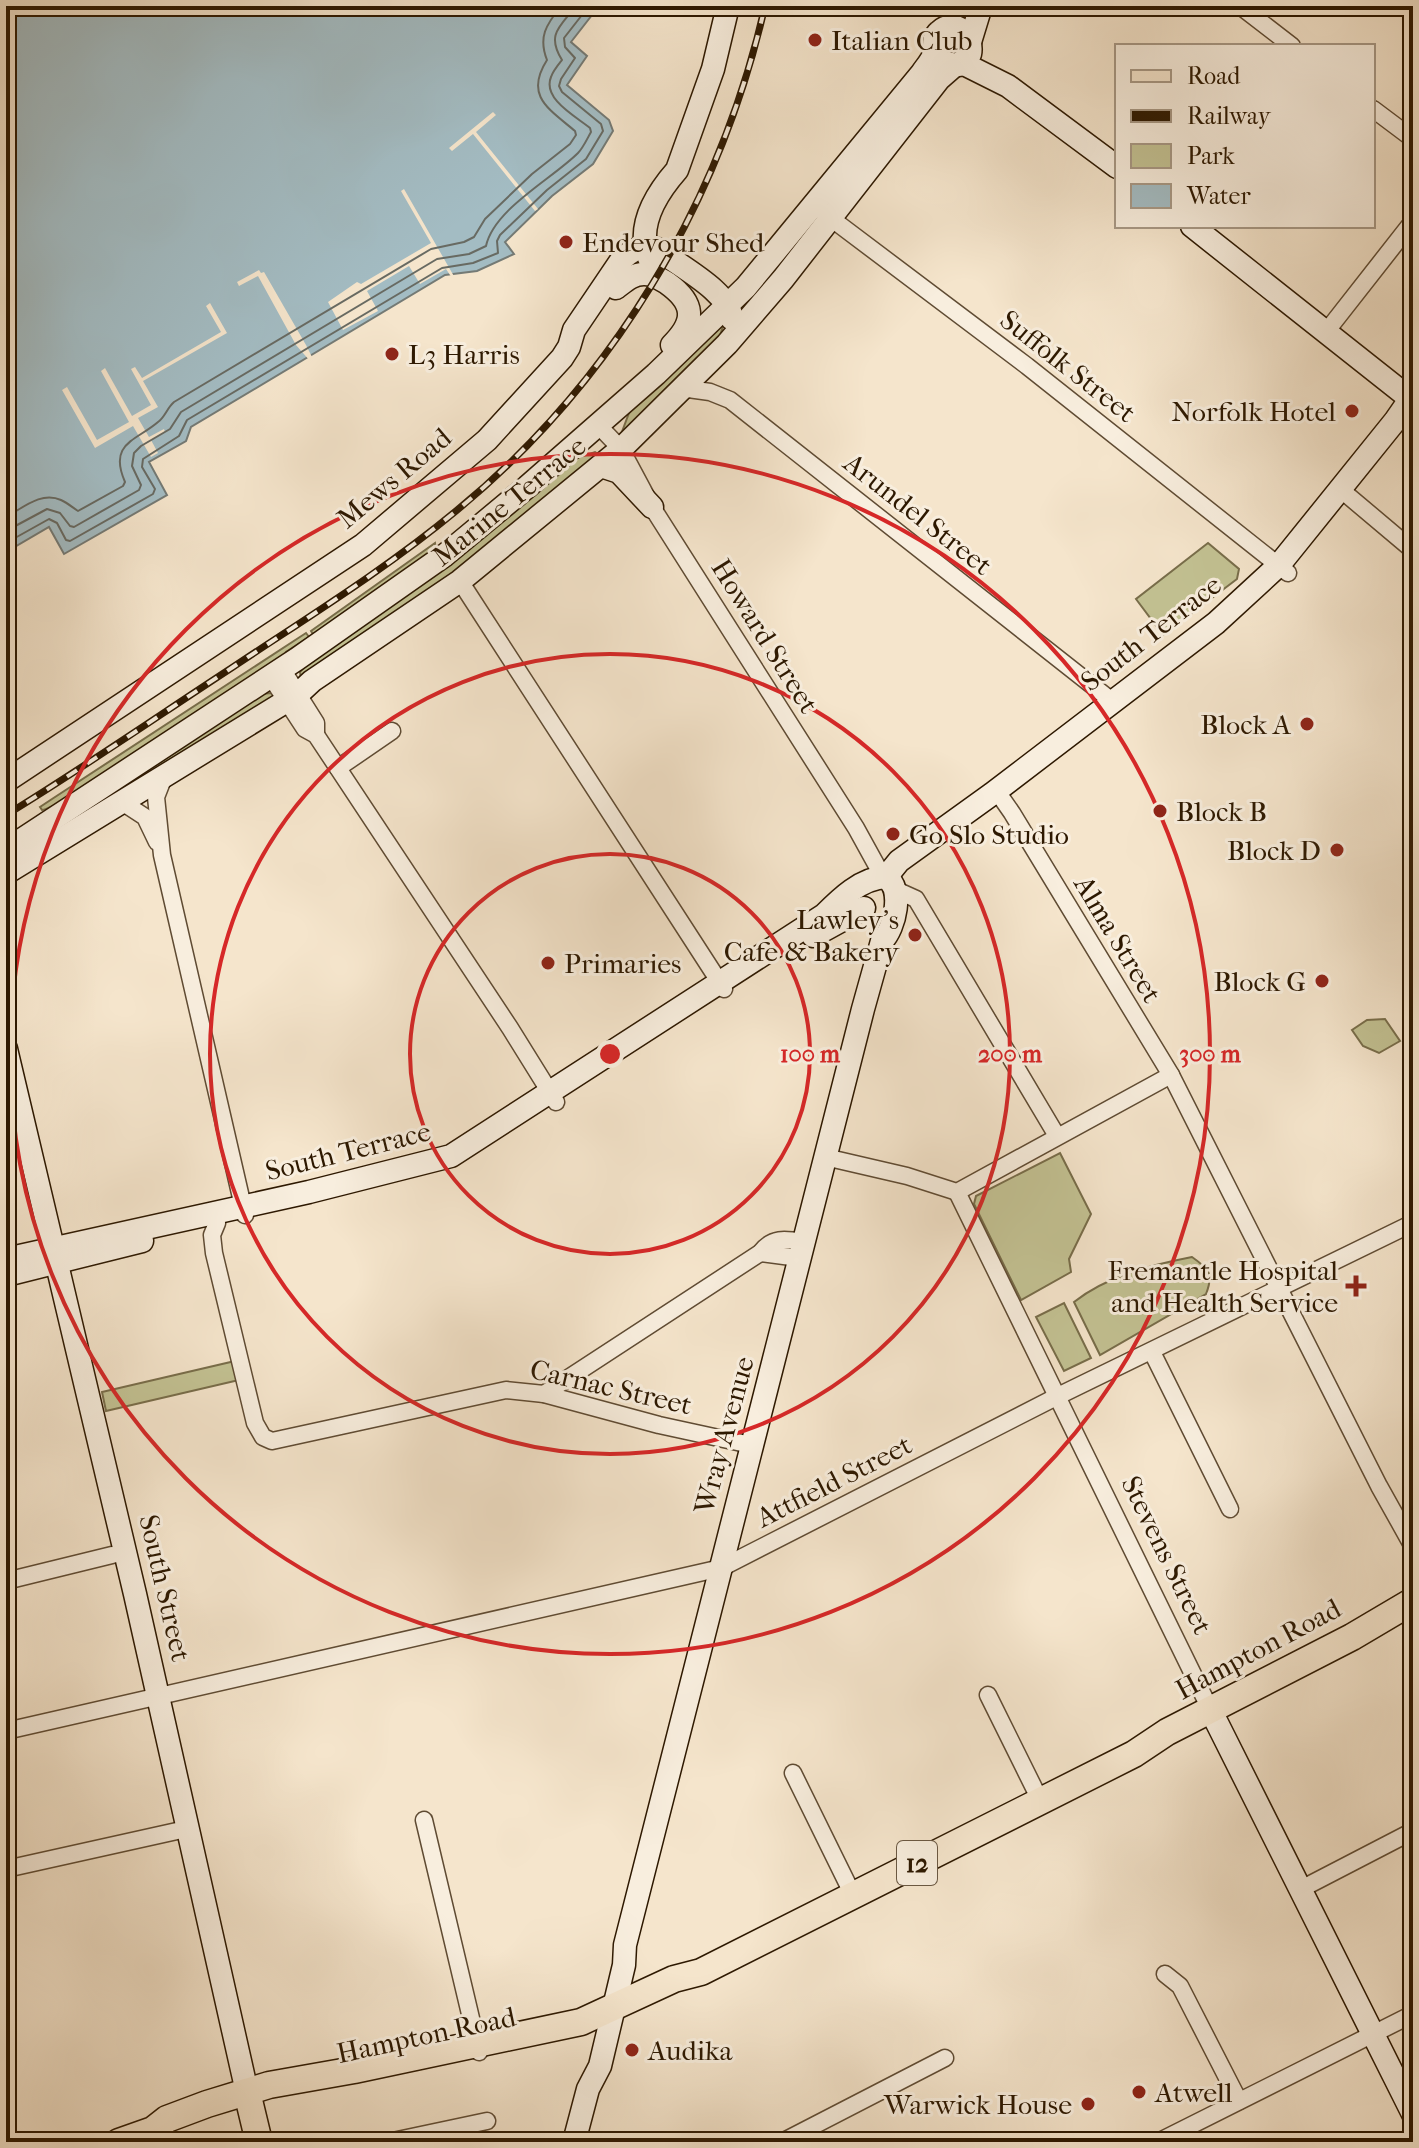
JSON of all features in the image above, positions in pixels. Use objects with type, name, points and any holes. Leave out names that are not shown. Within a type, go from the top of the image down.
[{"type":"main road","name":"Hampton Road","points":[[603,2021],[666,1983],[701,1972],[1040,1800],[1134,1754],[1177,1739],[1413,1601]]},
{"type":"main road","name":"Hampton Road","points":[[1213,1716],[1413,1615]]},
{"type":"main road","name":"Hampton Road","points":[[119,2142],[153,2130],[172,2132],[241,2102],[581,2022],[603,2021],[680,1991],[701,1972]]},
{"type":"main road","name":"South Street","points":[[241,2102],[242,2142]]},
{"type":"main road","name":"South Street","points":[[241,2102],[259,2142]]},
{"type":"street","name":"Mews Road","points":[[6,781],[363,545],[487,440],[569,347],[574,330],[622,259],[650,244],[649,214],[666,182],[677,170],[713,69],[728,6]]},
{"type":"street","name":"Marine Terrace","points":[[963,48],[970,6]]},
{"type":"street","name":"Marine Terrace","points":[[6,850],[276,673],[445,555],[598,425],[656,374],[722,304],[746,287],[822,212],[963,48],[981,6]]},
{"type":"street","points":[[1240,6],[1289,44]]},
{"type":"street","name":"Marine Terrace","points":[[6,873],[292,698],[312,681],[460,581],[621,449],[727,344],[783,279],[822,212],[934,54],[937,33],[943,29],[963,48]]},
{"type":"street","points":[[934,54],[943,63],[963,48],[976,48],[1008,86],[1115,166]]},
{"type":"street","points":[[1375,110],[1413,139]]},
{"type":"street","name":"Suffolk Street","points":[[822,212],[1027,366],[1283,569]]},
{"type":"street","points":[[1326,332],[1413,221]]},
{"type":"street","points":[[1195,228],[1412,403]]},
{"type":"street","points":[[569,347],[579,339],[650,244],[722,304],[744,311],[774,283],[783,279]]},
{"type":"street","points":[[616,288],[633,276],[642,274],[657,277],[708,307],[722,304]]},
{"type":"street","points":[[656,374],[690,318],[686,301],[670,286]]},
{"type":"street","points":[[722,304],[727,344]]},
{"type":"street","name":"Arundel Street","points":[[681,388],[710,392],[730,400],[1112,701]]},
{"type":"street","name":"South Terrace","points":[[723,987],[804,941],[869,911],[889,908],[887,885],[897,862],[999,795],[1224,631],[1283,569],[1412,403]]},
{"type":"street","name":"Howard Street","points":[[598,425],[621,449],[652,507],[856,828],[887,885]]},
{"type":"street","points":[[601,466],[619,472],[652,507]]},
{"type":"street","points":[[1344,492],[1409,547]]},
{"type":"street","name":"South Terrace","points":[[999,795],[1112,701],[1283,569]]},
{"type":"street","points":[[460,581],[723,987]]},
{"type":"street","points":[[276,673],[292,698],[316,723],[316,735],[553,1098]]},
{"type":"street","points":[[338,768],[392,731]]},
{"type":"street","points":[[165,774],[156,797],[162,855],[244,1212]]},
{"type":"street","name":"Alma Street","points":[[999,795],[1171,1075],[1369,1465],[1413,1545],[1413,1552]]},
{"type":"street","points":[[122,802],[145,817],[162,855]]},
{"type":"street","points":[[882,941],[862,894],[887,885],[916,899],[1057,1136]]},
{"type":"street","name":"South Terrace","points":[[6,1275],[46,1257],[244,1212],[451,1156],[553,1098],[723,987],[824,915],[844,895],[887,885]]},
{"type":"street","name":"Wray Avenue","points":[[574,2142],[588,2089],[600,2066],[611,1963],[624,1955],[825,1157],[882,941],[888,935],[892,922],[887,885]]},
{"type":"street","name":"South Street","points":[[6,1049],[46,1257],[112,1555],[150,1698]]},
{"type":"street","points":[[825,1157],[907,1176],[957,1192],[1171,1075]]},
{"type":"street","name":"South Street","points":[[6,1104],[46,1257],[150,1698],[241,2102]]},
{"type":"street","name":"Stevens Street","points":[[957,1192],[1213,1716],[1413,2114]]},
{"type":"street","name":"South Terrace","points":[[6,1259],[46,1257],[217,1223],[244,1212]]},
{"type":"street","name":"Carnac Street","points":[[217,1223],[212,1235],[214,1253],[255,1423],[263,1437],[272,1441],[506,1390],[544,1394],[659,1425],[751,1445]]},
{"type":"street","name":"Attfield Street","points":[[6,1731],[721,1568],[1056,1397],[1413,1223]]},
{"type":"street","points":[[544,1394],[760,1253],[765,1245],[785,1239],[801,1250]]},
{"type":"street","points":[[1152,1352],[1230,1509]]},
{"type":"street","points":[[6,1581],[112,1555]]},
{"type":"street","points":[[988,1695],[1040,1800]]},
{"type":"street","points":[[793,1773],[853,1895]]},
{"type":"street","points":[[424,1820],[478,2048]]},
{"type":"street","points":[[6,1869],[180,1830]]},
{"type":"street","points":[[1301,1889],[1413,1831]]},
{"type":"street","points":[[624,1955],[654,1982],[666,1983]]},
{"type":"street","points":[[1165,1974],[1180,1986],[1239,2101]]},
{"type":"street","points":[[1158,2142],[1413,2014]]},
{"type":"street","points":[[782,2142],[945,2058]]},
{"type":"street","points":[[388,2142],[487,2121]]},
{"type":"green space","points":[[724,323],[718,342],[620,437],[629,413],[638,402]]},
{"type":"green space","points":[[595,452],[598,454],[528,520],[301,679],[300,672],[310,660],[571,460]]},
{"type":"green space","points":[[435,543],[436,552],[316,639],[311,631]]},
{"type":"green space","points":[[1208,543],[1239,569],[1237,579],[1163,635],[1136,599]]},
{"type":"green space","points":[[306,633],[309,637],[286,652],[287,655],[86,787],[47,809],[40,807],[52,799]]},
{"type":"green space","points":[[272,693],[275,697],[88,821],[38,836],[260,694]]},
{"type":"green space","points":[[1385,1019],[1400,1041],[1379,1053],[1363,1046],[1352,1030],[1367,1020]]},
{"type":"green space","points":[[1060,1153],[1091,1214],[1069,1259],[1071,1272],[1021,1300],[974,1204],[976,1196]]},
{"type":"green space","points":[[1192,1257],[1210,1277],[1206,1294],[1100,1355],[1074,1302],[1115,1278]]},
{"type":"green space","points":[[1064,1303],[1091,1358],[1064,1371],[1036,1317]]},
{"type":"green space","points":[[235,1361],[239,1380],[106,1411],[102,1392]]},
{"type":"water","points":[[6,6],[599,6],[571,42],[587,56],[567,85],[609,120],[613,131],[593,164],[552,196],[505,242],[514,254],[477,271],[445,275],[191,427],[186,441],[149,462],[167,495],[64,554],[49,527],[6,552]]},
{"type":"pier","points":[[493,112],[496,115],[476,132],[538,209],[535,211],[473,134],[452,151],[449,148]]},
{"type":"pier","points":[[404,189],[455,278],[446,269],[420,284],[409,266],[367,291],[378,311],[343,330],[328,302],[357,282],[361,284],[431,243],[401,191]]},
{"type":"pier","points":[[259,270],[264,272],[306,345],[313,359],[310,361],[296,345],[258,276],[239,286],[237,282]]},
{"type":"pier","points":[[210,303],[227,333],[143,381],[158,407],[138,418],[149,437],[164,429],[165,432],[151,440],[158,453],[151,457],[133,426],[95,448],[62,390],[67,387],[97,440],[129,422],[101,371],[105,368],[132,416],[151,405],[131,369],[135,367],[142,378],[221,332],[206,306]]},
{"type":"railway","points":[[6,815],[402,553],[456,511],[512,461],[564,406],[610,347],[652,284],[689,219],[720,150],[745,79],[765,6]]},
{"type":"place","name":"Italian Club","points":[[815,40]]},
{"type":"place","name":"Endevour Shed","points":[[566,242]]},
{"type":"place","name":"L3 Harris","points":[[392,354]]},
{"type":"place","name":"Norfolk Hotel","points":[[1352,411]]},
{"type":"place","name":"Block A","points":[[1307,724]]},
{"type":"place","name":"Block B","points":[[1160,811]]},
{"type":"place","name":"Go Slo Studio","points":[[893,834]]},
{"type":"place","name":"Block D","points":[[1337,850]]},
{"type":"place","name":"Lawley's Cafe & Bakery","points":[[915,935]]},
{"type":"place","name":"Primaries","points":[[548,963]]},
{"type":"place","name":"Block G","points":[[1322,981]]},
{"type":"place","name":"Fremantle Hospital and Health Service","points":[[1356,1286]]},
{"type":"place","name":"Audika","points":[[632,2050]]},
{"type":"place","name":"Atwell","points":[[1139,2092]]},
{"type":"place","name":"Warwick House","points":[[1088,2104]]}]
